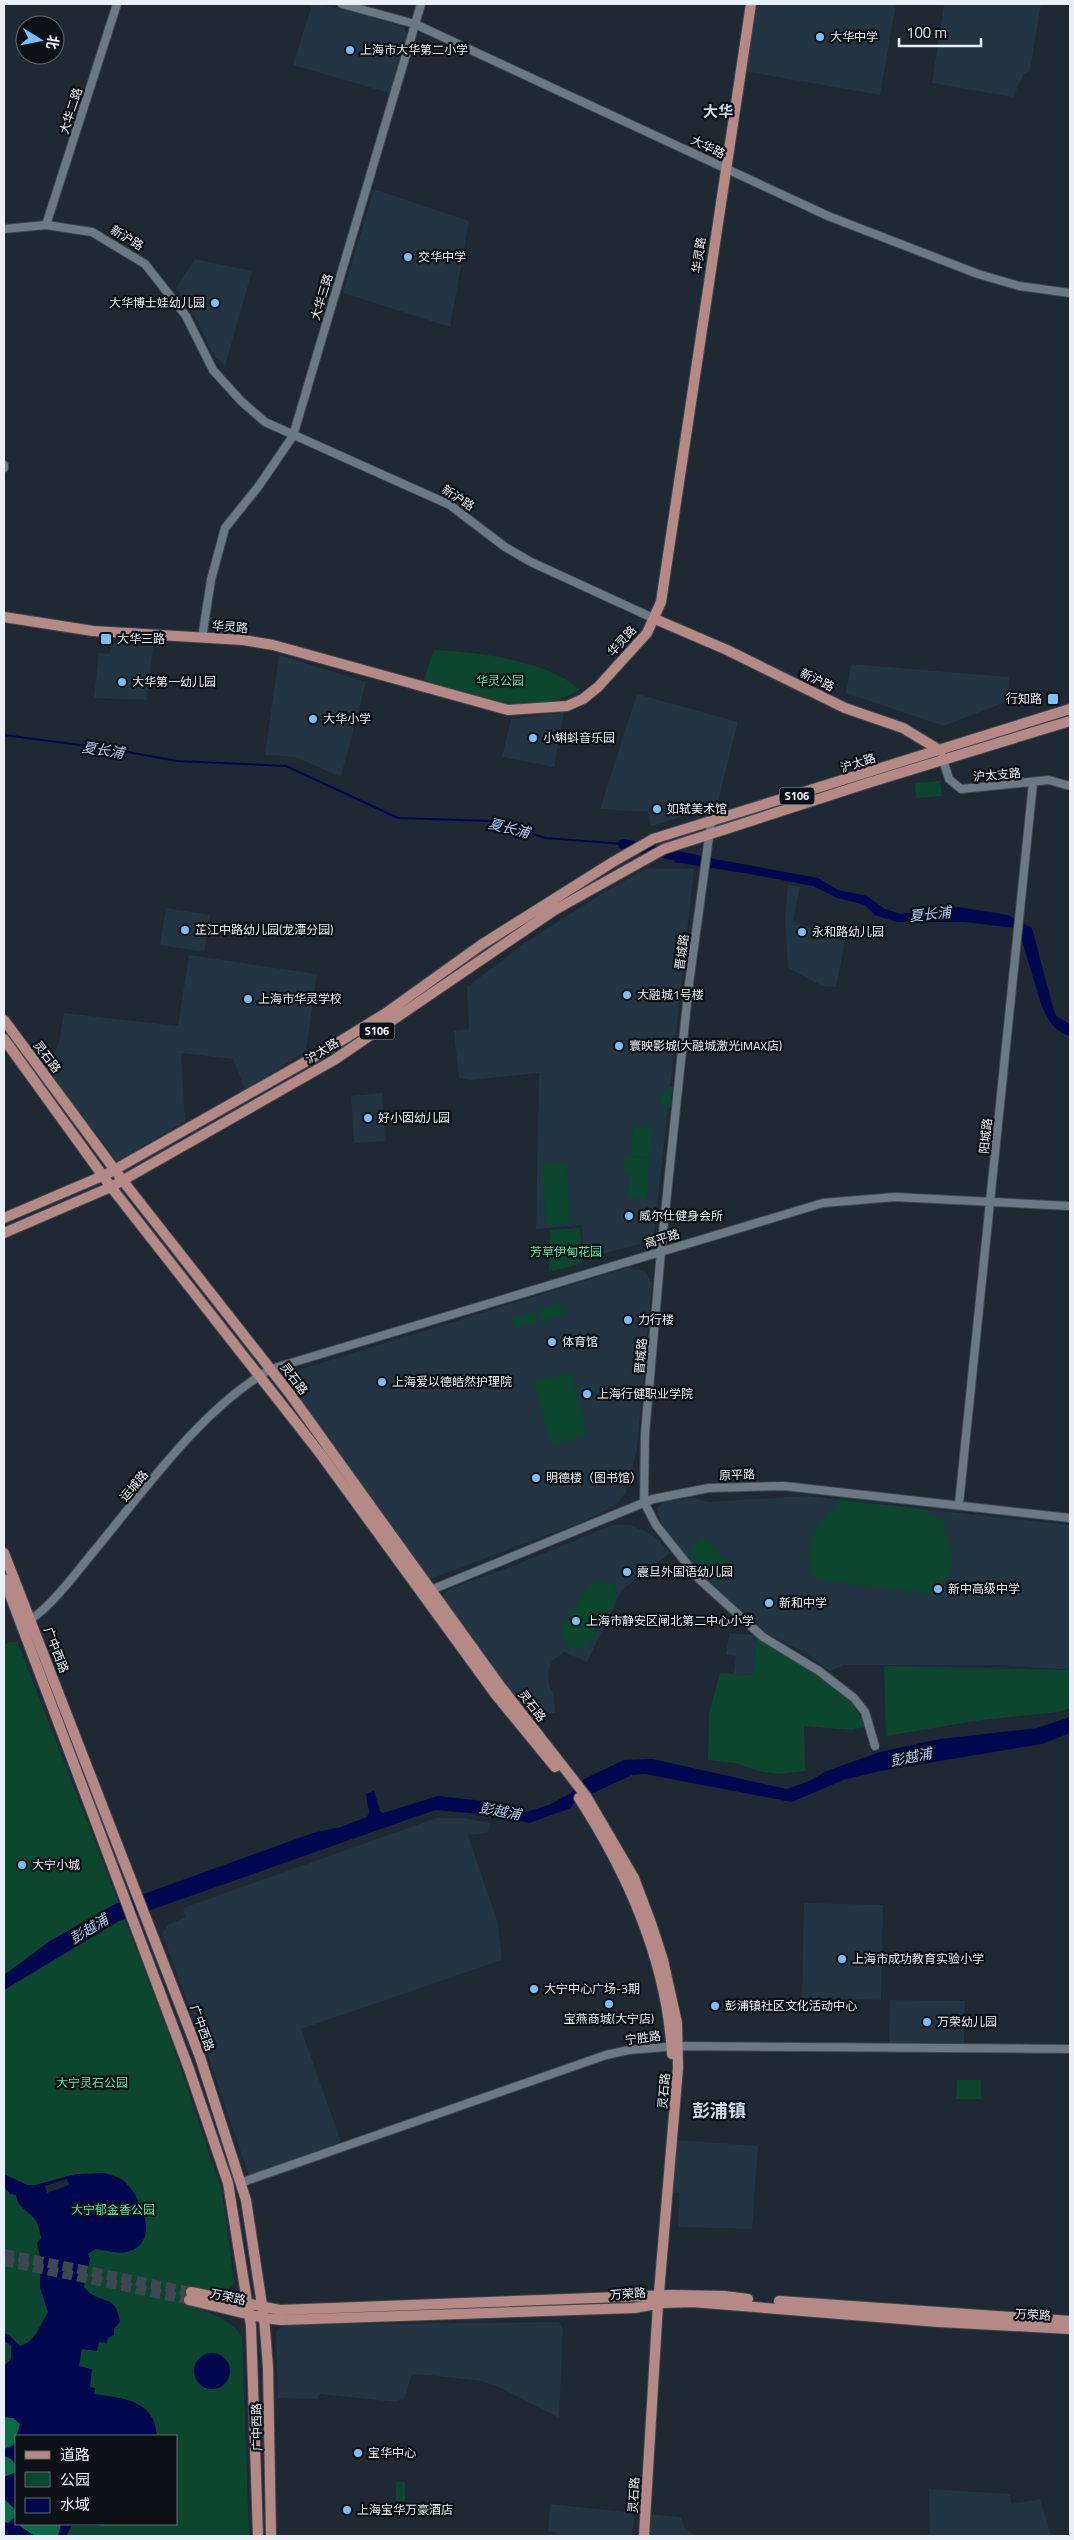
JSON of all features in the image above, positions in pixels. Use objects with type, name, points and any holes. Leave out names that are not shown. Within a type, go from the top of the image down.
[{"type":"main road","name":"华灵路","points":[[4,618],[93,631],[243,640],[273,645],[508,710],[567,706],[583,699],[598,687],[647,633],[661,602],[750,4]]},
{"type":"main road","name":"新沪路","points":[[655,618],[727,650],[845,708],[903,728],[941,754]]},
{"type":"main road","name":"沪太路","points":[[4,1233],[111,1187],[334,1060],[554,911],[664,849],[1070,709]]},
{"type":"main road","name":"沪太路","points":[[4,1218],[103,1176],[321,1053],[386,1013],[480,945],[624,855],[653,839],[941,754],[1070,721]]},
{"type":"main road","name":"灵石路","points":[[4,1020],[122,1181],[271,1369],[496,1695],[584,1798],[623,1876],[652,1945],[675,2046],[678,2068],[656,2300],[640,2536]]},
{"type":"main road","name":"灵石路","points":[[4,1039],[111,1187],[426,1592]]},
{"type":"main road","name":"广中西路","points":[[4,1553],[25,1622],[79,1782],[190,2069],[228,2184],[249,2309],[258,2536]]},
{"type":"main road","name":"广中西路","points":[[4,1580],[25,1622],[92,1778],[135,1887],[200,2057],[240,2183],[253,2240],[268,2367],[271,2536]]},
{"type":"main road","points":[[79,1782],[92,1778]]},
{"type":"main road","name":"万荣路","points":[[190,2296],[263,2313],[300,2319],[724,2296],[1070,2321]]},
{"type":"main road","name":"灵石路","points":[[644,2536],[656,2300]]},
{"type":"main road","name":"万荣路","points":[[656,2300],[734,2304],[940,2322],[1070,2329]]},
{"type":"street","name":"大华二路","points":[[46,225],[117,4]]},
{"type":"street","name":"大华路","points":[[342,4],[415,24],[828,216],[941,261],[1019,286],[1070,293]]},
{"type":"street","name":"大华三路","points":[[202,638],[213,571],[225,528],[258,487],[293,436],[421,4]]},
{"type":"street","name":"新沪路","points":[[4,229],[46,225],[92,232],[145,264],[186,316],[214,370],[241,401],[265,422],[293,436],[410,485],[450,505],[505,547],[530,562],[655,618]]},
{"type":"street","name":"沪太支路","points":[[941,754],[949,779],[961,789],[1049,780],[1070,786]]},
{"type":"street","name":"阳城路","points":[[959,1504],[1033,782]]},
{"type":"street","points":[[708,834],[711,822]]},
{"type":"street","name":"晋城路","points":[[708,834],[689,984],[661,1251],[645,1434],[644,1502],[656,1526],[699,1579],[763,1637],[820,1671],[854,1698],[866,1712],[875,1746]]},
{"type":"street","name":"高平路","points":[[271,1369],[823,1203],[895,1197],[1070,1206]]},
{"type":"street","name":"运城路","points":[[25,1622],[65,1587],[199,1426],[259,1375],[271,1369]]},
{"type":"street","name":"原平路","points":[[426,1592],[644,1502],[709,1488],[761,1486],[959,1504],[1070,1518]]},
{"type":"street","name":"宁胜路","points":[[240,2183],[606,2055],[629,2050],[675,2046],[1070,2049]]},
{"type":"shaded area","name":"上海市大华第二小学","points":[[312,4],[342,9],[404,27],[407,35],[389,93],[293,65]]},
{"type":"shaded area","name":"大华中学","points":[[756,4],[896,4],[880,95],[744,71]]},
{"type":"shaded area","points":[[944,4],[1041,4],[1030,71],[1024,74],[1013,97],[932,83]]},
{"type":"shaded area","name":"交华中学","points":[[374,189],[469,221],[450,327],[343,293]]},
{"type":"shaded area","name":"大华博士娃幼儿园","points":[[195,259],[252,271],[225,366],[213,355],[197,320],[176,287]]},
{"type":"shaded area","name":"大华第一幼儿园","points":[[111,644],[153,646],[147,700],[94,698],[99,653],[110,654]]},
{"type":"shaded area","name":"大华小学","points":[[279,655],[366,682],[341,777],[295,757],[265,755]]},
{"type":"shaded area","points":[[851,664],[1009,677],[1008,701],[944,726],[846,693]]},
{"type":"shaded area","points":[[637,694],[738,722],[717,806],[651,826],[648,812],[600,809]]},
{"type":"shaded area","name":"小蝌蚪音乐园","points":[[564,712],[554,767],[502,757],[511,719]]},
{"type":"shaded area","points":[[647,868],[694,869],[654,1234],[639,1244],[584,1259],[582,1225],[536,1229],[539,1073],[472,1080],[459,1078],[454,1031],[469,1029],[467,987],[525,943],[603,893]]},
{"type":"shaded area","name":"永和路幼儿园","points":[[788,885],[800,887],[793,921],[845,942],[836,987],[822,986],[788,968],[785,918]]},
{"type":"shaded area","name":"芷江中路幼儿园(龙潭分园)","points":[[166,908],[210,915],[204,952],[160,945]]},
{"type":"shaded area","points":[[189,955],[317,974],[306,1051],[245,1090],[233,1059],[181,1053],[185,1121],[117,1161],[47,1070],[59,1042],[64,1013],[178,1026]]},
{"type":"shaded area","name":"好小囡幼儿园","points":[[382,1093],[385,1141],[354,1143],[351,1096]]},
{"type":"shaded area","points":[[630,1267],[645,1272],[652,1283],[637,1449],[626,1492],[616,1505],[580,1523],[427,1580],[282,1375]]},
{"type":"shaded area","name":"新中高级中学","points":[[806,1496],[1070,1525],[1070,1670],[1002,1665],[844,1665],[830,1671],[804,1652],[766,1633],[699,1572],[661,1523],[657,1508],[666,1501],[694,1498],[709,1502]]},
{"type":"shaded area","points":[[615,1524],[631,1525],[653,1535],[670,1553],[622,1590],[587,1662],[564,1652],[552,1661],[548,1673],[549,1686],[554,1694],[555,1713],[532,1715],[522,1708],[441,1596],[451,1588],[510,1567]]},
{"type":"shaded area","points":[[729,1633],[756,1635],[753,1675],[734,1674],[736,1656],[726,1655]]},
{"type":"shaded area","points":[[436,1818],[464,1818],[491,1823],[487,1833],[468,1835],[498,1924],[502,1960],[301,2029],[341,2142],[249,2176],[211,2064],[162,1934],[168,1925],[185,1917],[183,1908]]},
{"type":"shaded area","name":"上海市成功教育实验小学","points":[[804,1903],[883,1905],[881,2000],[802,1998]]},
{"type":"shaded area","name":"万荣幼儿园","points":[[890,2000],[965,2001],[964,2044],[889,2043]]},
{"type":"shaded area","points":[[676,2140],[758,2146],[752,2229],[678,2227],[679,2193],[673,2192]]},
{"type":"shaded area","points":[[559,2322],[563,2330],[559,2418],[499,2387],[481,2381],[428,2375],[412,2374],[404,2399],[395,2402],[320,2394],[318,2399],[278,2398],[276,2332],[281,2327],[290,2325]]},
{"type":"shaded area","points":[[929,2489],[1010,2494],[1011,2504],[1040,2499],[1051,2536],[930,2536]]},
{"type":"shaded area","points":[[550,2504],[634,2513],[632,2536],[566,2536],[548,2531]]},
{"type":"shaded area","points":[[648,2514],[681,2517],[686,2530],[697,2536],[646,2536]]},
{"type":"green space","name":"华灵公园","points":[[434,650],[490,656],[531,665],[550,671],[580,690],[559,699],[539,704],[520,705],[502,703],[465,694],[424,680]]},
{"type":"green space","points":[[940,781],[942,796],[916,798],[915,783]]},
{"type":"green space","points":[[673,1086],[670,1109],[661,1103],[660,1099],[664,1090]]},
{"type":"green space","points":[[633,1127],[652,1128],[650,1158],[631,1156]]},
{"type":"green space","points":[[624,1157],[649,1159],[647,1199],[628,1198],[630,1173],[623,1172]]},
{"type":"green space","points":[[567,1163],[570,1223],[546,1225],[542,1164]]},
{"type":"green space","name":"芳草伊甸花园","points":[[580,1228],[583,1263],[549,1272],[550,1230]]},
{"type":"green space","points":[[560,1303],[564,1315],[541,1321],[538,1309]]},
{"type":"green space","points":[[534,1311],[537,1322],[515,1328],[512,1317]]},
{"type":"green space","points":[[571,1372],[588,1434],[552,1446],[533,1382]]},
{"type":"green space","points":[[836,1500],[929,1510],[930,1515],[940,1517],[944,1522],[952,1552],[951,1566],[946,1579],[930,1594],[818,1580],[812,1571],[809,1561],[810,1541],[819,1522],[834,1508]]},
{"type":"green space","points":[[703,1537],[735,1569],[719,1584],[688,1552]]},
{"type":"green space","points":[[603,1581],[614,1586],[617,1596],[587,1646],[578,1649],[566,1646],[560,1630],[590,1583]]},
{"type":"green space","points":[[756,1635],[830,1685],[852,1703],[866,1726],[852,1730],[804,1726],[805,1771],[780,1774],[763,1772],[735,1763],[708,1760],[709,1713],[720,1673],[753,1675]]},
{"type":"green space","name":"大宁灵石公园","points":[[9,1642],[17,1642],[168,2031],[222,2192],[234,2283],[226,2291],[221,2292],[209,2292],[191,2288],[188,2305],[226,2321],[238,2331],[242,2338],[249,2536],[4,2536],[4,1645]]},
{"type":"green space","points":[[884,1666],[1070,1670],[1070,1708],[1058,1712],[981,1720],[886,1736]]},
{"type":"green space","points":[[957,2080],[981,2080],[981,2099],[956,2099]]},
{"type":"green space","points":[[4,2417],[13,2418],[20,2424],[17,2435],[15,2435],[14,2445],[4,2449]]},
{"type":"green space","points":[[4,2456],[13,2461],[15,2472],[4,2477]]},
{"type":"green space","points":[[396,2482],[405,2482],[405,2501],[396,2501]]},
{"type":"green space","points":[[4,2499],[15,2509],[15,2514],[14,2519],[8,2523],[4,2522]]},
{"type":"green space","points":[[20,2525],[62,2525],[58,2536],[35,2536]]},
{"type":"water","points":[[693,855],[818,878],[838,890],[867,896],[885,909],[901,914],[958,907],[1008,915],[1032,928],[1056,1016],[1070,1024],[1070,1036],[1057,1029],[1044,1012],[1020,934],[1014,928],[965,922],[897,922],[875,915],[865,905],[837,898],[813,886],[673,862]]},
{"type":"water","name":"彭越浦","points":[[1070,1717],[1070,1733],[1042,1744],[880,1771],[843,1780],[792,1802],[645,1774],[632,1775],[576,1801],[571,1808],[529,1823],[494,1815],[435,1810],[119,1921],[4,1990],[4,1975],[50,1941],[113,1905],[313,1833],[341,1827],[367,1817],[369,1812],[366,1794],[374,1791],[380,1811],[383,1813],[438,1796],[503,1803],[515,1811],[526,1812],[549,1805],[571,1793],[580,1781],[624,1760],[653,1759],[786,1789],[810,1781],[824,1772],[880,1752],[940,1739],[1037,1728]]},
{"type":"water","points":[[104,2173],[116,2176],[131,2189],[142,2209],[145,2220],[146,2231],[143,2240],[137,2247],[126,2252],[96,2249],[88,2254],[90,2259],[84,2287],[96,2297],[115,2306],[120,2322],[114,2329],[114,2335],[108,2338],[107,2343],[99,2342],[97,2351],[82,2349],[79,2366],[92,2369],[90,2387],[95,2388],[94,2394],[116,2397],[136,2403],[144,2408],[155,2424],[157,2435],[17,2435],[20,2424],[13,2418],[4,2417],[4,2366],[11,2359],[11,2345],[4,2341],[4,2333],[9,2335],[20,2346],[29,2342],[36,2334],[48,2312],[40,2288],[40,2257],[37,2243],[41,2238],[39,2227],[36,2221],[21,2206],[16,2195],[10,2194],[4,2187],[4,2174],[27,2185],[35,2185],[76,2174]]},
{"type":"water","points":[[212,2353],[219,2354],[225,2358],[229,2364],[229,2378],[225,2384],[219,2388],[212,2389],[205,2388],[199,2384],[195,2378],[194,2371],[195,2364],[199,2358],[205,2354]]},
{"type":"water","points":[[15,2442],[15,2466],[10,2458],[4,2456],[4,2449],[14,2445]]},
{"type":"water","points":[[15,2472],[15,2509],[4,2499],[4,2477]]},
{"type":"water","points":[[15,2517],[15,2525],[20,2525],[35,2536],[4,2536],[4,2522],[8,2523]]},
{"type":"water","points":[[61,2525],[102,2525],[72,2526],[66,2536],[58,2536]]},
{"type":"pier","points":[[67,2179],[69,2185],[47,2193],[45,2186]]},
{"type":"waterway","name":"夏长浦","points":[[4,735],[111,749],[177,761],[286,766],[398,818],[491,821],[546,838],[623,844]]},
{"type":"waterway","name":"夏长浦","points":[[623,844],[696,860]]},
{"type":"tunnel","points":[[4,2254],[191,2292]]},
{"type":"tunnel","points":[[4,2261],[189,2300]]},
{"type":"place","name":"大华中学","points":[[820,37]]},
{"type":"place","name":"上海市大华第二小学","points":[[350,50]]},
{"type":"place","name":"交华中学","points":[[408,257]]},
{"type":"place","name":"大华博士娃幼儿园","points":[[215,303]]},
{"type":"place","name":"大华三路","points":[[106,639]]},
{"type":"place","name":"大华第一幼儿园","points":[[122,682]]},
{"type":"place","name":"行知路","points":[[1053,699]]},
{"type":"place","name":"大华小学","points":[[313,719]]},
{"type":"place","name":"小蝌蚪音乐园","points":[[533,738]]},
{"type":"place","name":"如轼美术馆","points":[[657,809]]},
{"type":"place","name":"芷江中路幼儿园(龙潭分园)","points":[[185,930]]},
{"type":"place","name":"永和路幼儿园","points":[[802,932]]},
{"type":"place","name":"大融城1号楼","points":[[627,995]]},
{"type":"place","name":"上海市华灵学校","points":[[248,999]]},
{"type":"place","name":"寰映影城(大融城激光IMAX店)","points":[[619,1046]]},
{"type":"place","name":"好小囡幼儿园","points":[[368,1118]]},
{"type":"place","name":"威尔仕健身会所","points":[[629,1216]]},
{"type":"place","name":"力行楼","points":[[628,1320]]},
{"type":"place","name":"体育馆","points":[[552,1342]]},
{"type":"place","name":"上海爱以德皓然护理院","points":[[382,1382]]},
{"type":"place","name":"上海行健职业学院","points":[[587,1394]]},
{"type":"place","name":"明德楼（图书馆）","points":[[536,1478]]},
{"type":"place","name":"震旦外国语幼儿园","points":[[627,1572]]},
{"type":"place","name":"新中高级中学","points":[[938,1589]]},
{"type":"place","name":"新和中学","points":[[769,1603]]},
{"type":"place","name":"上海市静安区闸北第二中心小学","points":[[576,1621]]},
{"type":"place","name":"大宁小城","points":[[22,1865]]},
{"type":"place","name":"上海市成功教育实验小学","points":[[842,1959]]},
{"type":"place","name":"大宁中心广场-3期","points":[[534,1989]]},
{"type":"place","name":"宝燕商城(大宁店)","points":[[609,2004]]},
{"type":"place","name":"彭浦镇社区文化活动中心","points":[[715,2006]]},
{"type":"place","name":"万荣幼儿园","points":[[927,2022]]},
{"type":"place","name":"宝华中心","points":[[358,2453]]},
{"type":"place","name":"上海宝华万豪酒店","points":[[347,2510]]},
{"type":"district","name":"大华","points":[[718,112]]},
{"type":"district","name":"彭浦镇","points":[[719,2111]]},
{"type":"park label","name":"大宁郁金香公园","points":[[113,2210]]}]
